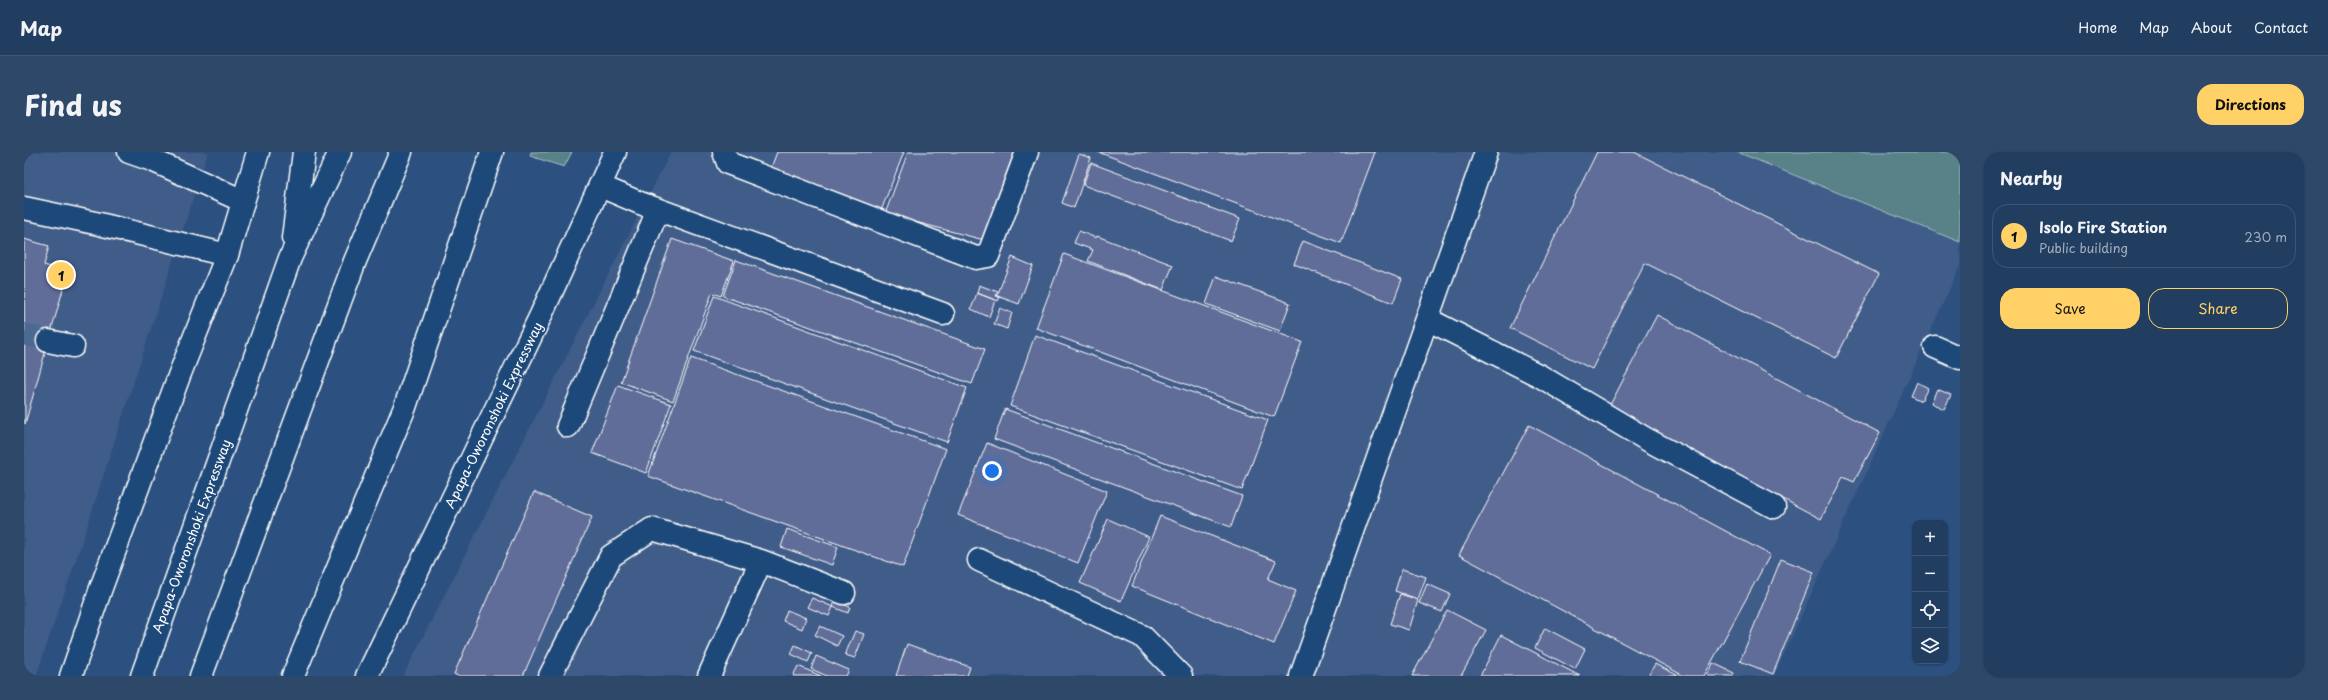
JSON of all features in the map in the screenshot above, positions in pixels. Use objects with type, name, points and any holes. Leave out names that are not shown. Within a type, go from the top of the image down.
[{"type":"main road","points":[[129,152],[243,201]]},
{"type":"main road","points":[[71,676],[139,486],[227,255],[258,152]]},
{"type":"main road","points":[[290,258],[304,152]]},
{"type":"main road","name":"Apapa-Oworonshoki Expressway","points":[[142,676],[290,258],[340,152]]},
{"type":"main road","points":[[201,676],[355,261],[401,152]]},
{"type":"main road","points":[[293,676],[405,406],[492,152]]},
{"type":"main road","name":"Apapa-Oworonshoki Expressway","points":[[367,676],[541,315],[615,152]]},
{"type":"main road","points":[[724,152],[728,163],[976,258],[988,256],[1027,152]]},
{"type":"main road","points":[[1301,676],[1486,152]]},
{"type":"main road","points":[[600,186],[658,210],[943,314]]},
{"type":"main road","points":[[24,208],[95,223],[227,255]]},
{"type":"main road","points":[[568,426],[658,210]]},
{"type":"main road","points":[[1427,319],[1540,376],[1646,439],[1774,507]]},
{"type":"main road","points":[[48,341],[73,346]]},
{"type":"main road","points":[[1935,347],[1960,358]]},
{"type":"main road","points":[[550,676],[611,556],[652,529],[761,561],[844,593]]},
{"type":"main road","points":[[979,560],[1142,636],[1181,676]]},
{"type":"main road","points":[[708,676],[761,561]]},
{"type":"shaded area","points":[[24,152],[208,152],[81,545],[36,676],[24,676]]},
{"type":"shaded area","points":[[671,152],[1737,152],[1960,242],[1960,266],[1774,676],[403,676]]},
{"type":"green space","points":[[531,152],[572,152],[564,167],[530,156]]},
{"type":"green space","points":[[1737,152],[1960,152],[1960,242]]},
{"type":"building","points":[[777,152],[904,152],[879,216],[769,173]]},
{"type":"building","points":[[908,152],[1019,152],[984,240],[885,214]]},
{"type":"building","points":[[1098,152],[1375,152],[1341,243]]},
{"type":"building","points":[[1597,152],[1634,152],[1879,274],[1836,358],[1645,263],[1592,369],[1510,328]]},
{"type":"building","points":[[1079,154],[1091,158],[1074,208],[1062,203]]},
{"type":"building","points":[[1091,163],[1240,219],[1231,241],[1083,185]]},
{"type":"building","points":[[1079,231],[1096,238],[1097,236],[1173,265],[1163,290],[1088,261],[1093,250],[1074,243]]},
{"type":"building","points":[[24,239],[49,246],[44,265],[68,272],[25,424]]},
{"type":"building","points":[[672,239],[734,261],[721,296],[712,293],[673,401],[621,382]]},
{"type":"building","points":[[1303,241],[1402,279],[1393,303],[1294,264]]},
{"type":"building","points":[[1064,254],[1302,342],[1274,417],[1036,328]]},
{"type":"building","points":[[1012,257],[1033,266],[1019,304],[997,296]]},
{"type":"building","points":[[736,260],[985,349],[972,384],[723,296]]},
{"type":"building","points":[[1216,276],[1290,303],[1280,331],[1206,304]]},
{"type":"building","points":[[979,285],[998,292],[996,296],[1000,297],[998,301],[977,293]]},
{"type":"building","points":[[977,293],[995,300],[989,317],[971,309]]},
{"type":"building","points":[[714,296],[967,388],[947,442],[694,351]]},
{"type":"building","points":[[1000,308],[1012,313],[1007,329],[994,324]]},
{"type":"building","points":[[1657,315],[1880,433],[1854,482],[1843,477],[1821,519],[1609,407]]},
{"type":"building","points":[[1035,335],[1268,420],[1242,490],[1010,406]]},
{"type":"building","points":[[691,358],[946,449],[903,567],[648,476]]},
{"type":"building","points":[[1917,382],[1928,388],[1921,401],[1911,396]]},
{"type":"building","points":[[618,385],[671,404],[646,473],[592,453]]},
{"type":"building","points":[[1937,389],[1951,395],[1944,409],[1931,403]]},
{"type":"building","points":[[1005,409],[1242,496],[1231,527],[994,439]]},
{"type":"building","points":[[1529,425],[1770,555],[1704,676],[1684,676],[1459,555]]},
{"type":"building","points":[[987,443],[1107,491],[1078,563],[958,515]]},
{"type":"building","points":[[534,492],[592,517],[523,676],[458,676],[454,674]]},
{"type":"building","points":[[1160,516],[1276,561],[1268,579],[1296,591],[1274,644],[1132,586]]},
{"type":"building","points":[[1108,519],[1149,537],[1121,601],[1080,583]]},
{"type":"building","points":[[787,529],[838,547],[832,565],[781,547]]},
{"type":"building","points":[[1781,559],[1814,572],[1773,674],[1740,661]]},
{"type":"building","points":[[1402,569],[1426,577],[1418,599],[1395,591]]},
{"type":"building","points":[[1427,584],[1450,594],[1442,612],[1419,603]]},
{"type":"building","points":[[1400,594],[1418,600],[1409,630],[1390,624]]},
{"type":"building","points":[[812,598],[833,607],[829,616],[807,607]]},
{"type":"building","points":[[835,601],[850,607],[848,613],[833,607]]},
{"type":"building","points":[[787,610],[806,618],[802,629],[783,621]]},
{"type":"building","points":[[1447,610],[1486,630],[1461,676],[1412,676]]},
{"type":"building","points":[[820,626],[842,636],[837,646],[815,635]]},
{"type":"building","points":[[1545,628],[1585,649],[1575,669],[1535,648]]},
{"type":"building","points":[[855,631],[864,634],[855,658],[845,655]]},
{"type":"building","points":[[1501,635],[1580,676],[1480,676]]},
{"type":"building","points":[[907,644],[970,667],[967,676],[896,676]]},
{"type":"building","points":[[795,645],[812,653],[808,662],[791,654]]},
{"type":"building","points":[[816,656],[849,670],[846,676],[827,676],[811,669]]},
{"type":"building","points":[[1713,663],[1734,673],[1732,676],[1707,676]]},
{"type":"building","points":[[1655,664],[1679,676],[1648,676]]},
{"type":"building","points":[[798,666],[821,676],[793,676]]},
{"type":"tunnel","points":[[24,334],[48,341]]},
{"type":"place","name":"Isolo Fire Station","points":[[61,275]]}]
